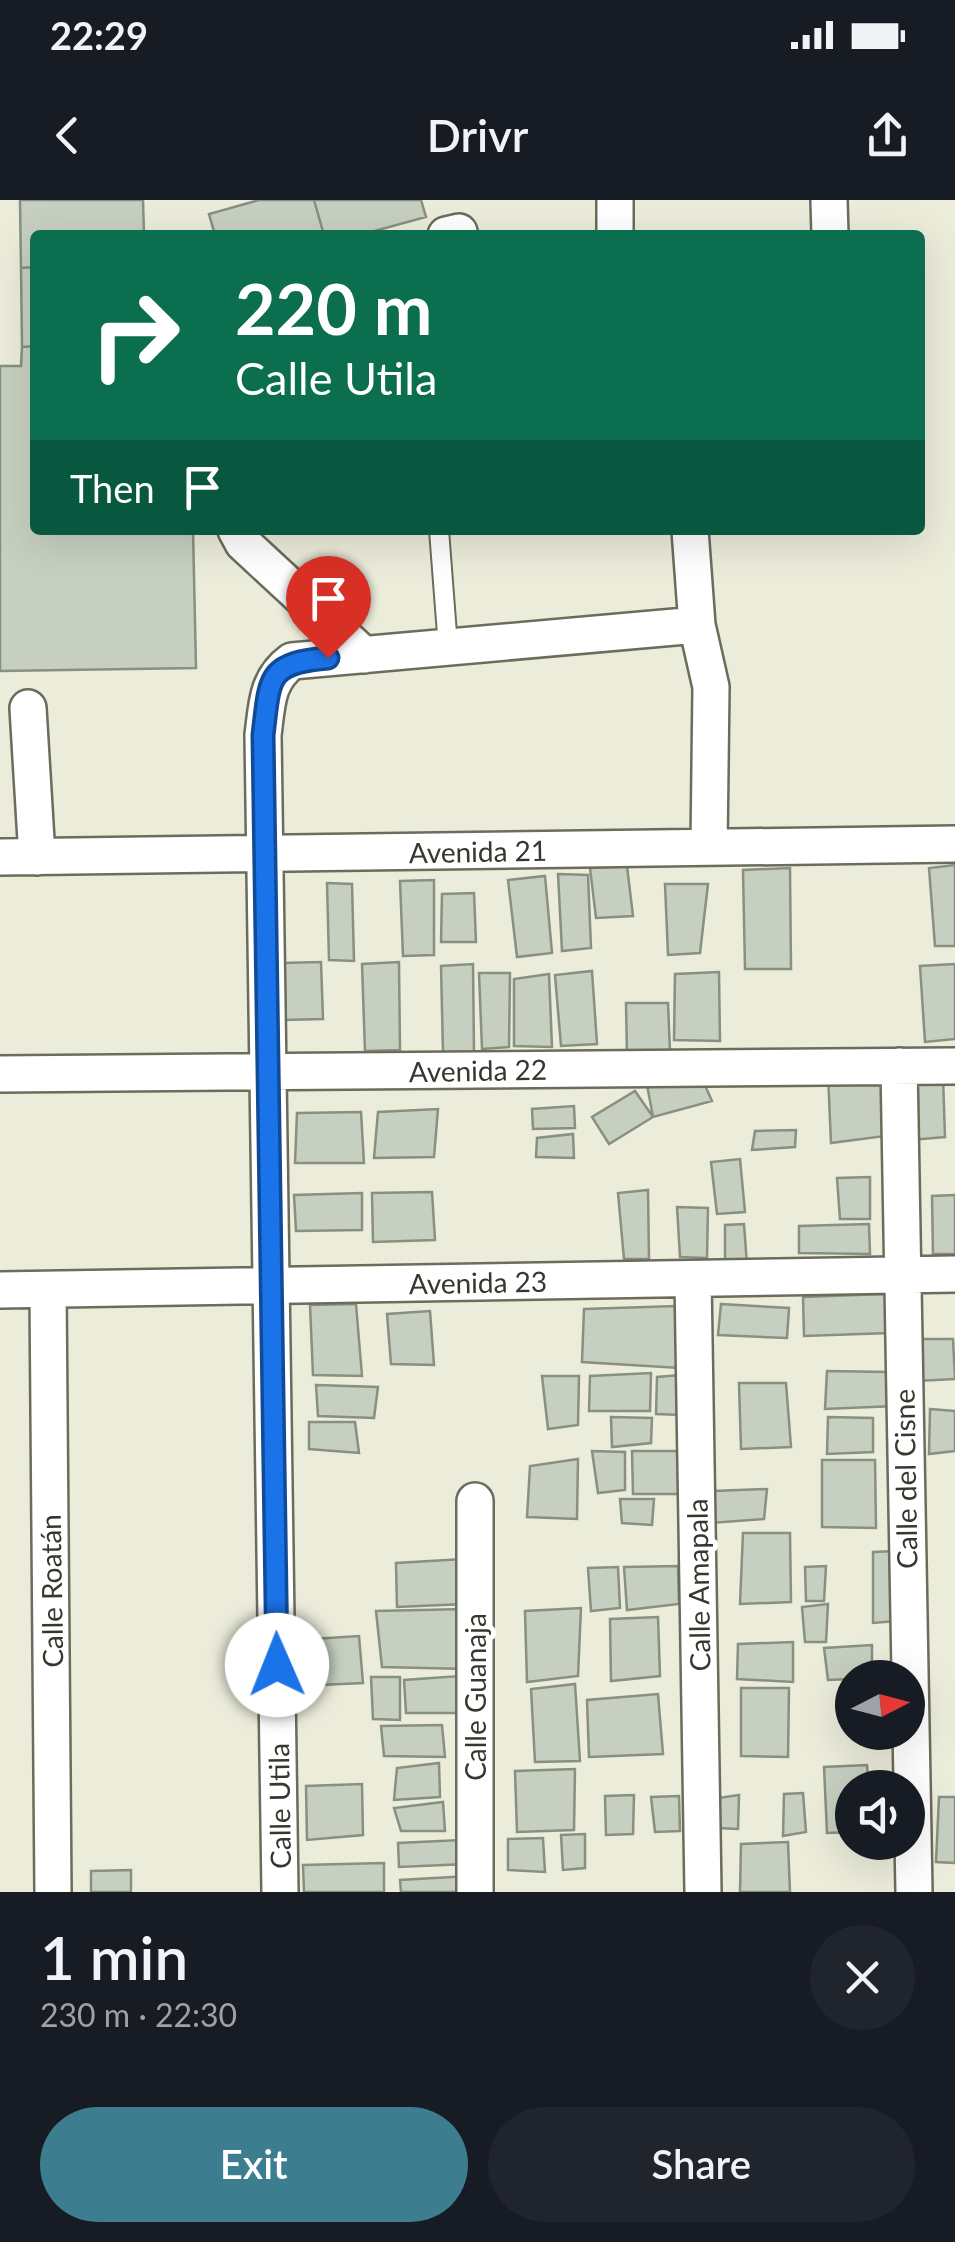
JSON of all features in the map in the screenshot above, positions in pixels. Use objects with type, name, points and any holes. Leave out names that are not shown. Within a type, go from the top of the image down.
[{"type":"street","points":[[615,200],[615,230]]},
{"type":"street","points":[[829,200],[830,230]]},
{"type":"street","points":[[239,535],[364,655]]},
{"type":"street","points":[[690,535],[697,625],[711,687],[709,847]]},
{"type":"street","name":"Calle Utila","points":[[280,1892],[263,735],[268,691],[278,672],[292,661],[697,625]]},
{"type":"street","points":[[28,708],[37,857]]},
{"type":"street","name":"Avenida 21","points":[[0,857],[955,844]]},
{"type":"street","name":"Calle del Cisne","points":[[899,1066],[914,1892]]},
{"type":"street","name":"Avenida 22","points":[[0,1074],[955,1066]]},
{"type":"street","name":"Avenida 23","points":[[0,1290],[955,1274]]},
{"type":"street","name":"Calle Amapala","points":[[693,1278],[703,1892]]},
{"type":"street","name":"Calle Roatán","points":[[48,1290],[53,1892]]},
{"type":"street","name":"Calle Guanaja","points":[[475,1502],[476,1892]]},
{"type":"lane","points":[[440,535],[448,647]]},
{"type":"building","points":[[20,200],[143,200],[144,230],[30,230],[30,267],[21,268]]},
{"type":"building","points":[[259,200],[314,200],[323,230],[214,230],[209,214]]},
{"type":"building","points":[[314,200],[421,200],[426,217],[378,230],[323,230]]},
{"type":"building","points":[[30,267],[30,346],[22,347],[21,268]]},
{"type":"building","points":[[30,346],[30,535],[193,535],[196,668],[0,671],[0,366],[21,366],[22,347]]},
{"type":"building","points":[[955,865],[955,946],[935,946],[929,868]]},
{"type":"building","points":[[627,866],[633,916],[596,918],[590,868]]},
{"type":"building","points":[[790,868],[791,969],[745,969],[743,870]]},
{"type":"building","points":[[558,874],[588,875],[591,948],[562,951]]},
{"type":"building","points":[[545,876],[552,953],[517,957],[508,880]]},
{"type":"building","points":[[434,880],[434,955],[403,956],[400,881]]},
{"type":"building","points":[[327,883],[352,884],[354,961],[329,960]]},
{"type":"building","points":[[665,884],[708,884],[700,953],[668,955]]},
{"type":"building","points":[[474,893],[476,942],[441,942],[442,894]]},
{"type":"building","points":[[321,962],[323,1019],[282,1020],[281,963]]},
{"type":"building","points":[[399,962],[400,1050],[365,1051],[362,964]]},
{"type":"building","points":[[473,964],[474,1053],[443,1052],[441,966]]},
{"type":"building","points":[[955,964],[955,1039],[925,1042],[920,966]]},
{"type":"building","points":[[592,971],[597,1044],[561,1046],[555,975]]},
{"type":"building","points":[[719,972],[720,1041],[674,1040],[675,974]]},
{"type":"building","points":[[479,973],[510,973],[509,1047],[482,1049]]},
{"type":"building","points":[[549,974],[552,1047],[514,1046],[514,979]]},
{"type":"building","points":[[626,1003],[668,1003],[670,1052],[627,1055]]},
{"type":"building","points":[[883,1071],[885,1136],[831,1143],[828,1074]]},
{"type":"building","points":[[943,1076],[945,1137],[911,1140],[908,1077]]},
{"type":"building","points":[[703,1081],[712,1101],[653,1117],[647,1085]]},
{"type":"building","points":[[635,1091],[653,1117],[609,1144],[592,1117]]},
{"type":"building","points":[[574,1106],[575,1128],[533,1129],[532,1109]]},
{"type":"building","points":[[438,1109],[434,1157],[374,1158],[378,1112]]},
{"type":"building","points":[[361,1112],[364,1163],[295,1163],[297,1113]]},
{"type":"building","points":[[796,1130],[795,1147],[752,1150],[755,1131]]},
{"type":"building","points":[[573,1134],[574,1158],[536,1157],[537,1138]]},
{"type":"building","points":[[740,1159],[745,1212],[717,1214],[711,1162]]},
{"type":"building","points":[[870,1177],[870,1219],[840,1219],[837,1178]]},
{"type":"building","points":[[648,1190],[649,1259],[624,1259],[618,1193]]},
{"type":"building","points":[[432,1192],[435,1240],[373,1242],[372,1193]]},
{"type":"building","points":[[362,1193],[362,1230],[296,1231],[294,1195]]},
{"type":"building","points":[[955,1195],[955,1254],[933,1254],[932,1196]]},
{"type":"building","points":[[677,1207],[708,1208],[707,1258],[680,1257]]},
{"type":"building","points":[[744,1224],[747,1265],[725,1268],[725,1225]]},
{"type":"building","points":[[869,1224],[870,1254],[799,1253],[799,1226]]},
{"type":"building","points":[[885,1294],[889,1333],[804,1336],[803,1297]]},
{"type":"building","points":[[356,1304],[362,1376],[313,1375],[310,1305]]},
{"type":"building","points":[[721,1304],[789,1308],[787,1338],[718,1335]]},
{"type":"building","points":[[677,1306],[679,1368],[582,1362],[584,1309]]},
{"type":"building","points":[[430,1311],[434,1365],[391,1364],[387,1314]]},
{"type":"building","points":[[918,1339],[953,1339],[955,1379],[917,1381]]},
{"type":"building","points":[[827,1371],[889,1372],[895,1406],[825,1409]]},
{"type":"building","points":[[651,1373],[650,1411],[589,1411],[590,1376]]},
{"type":"building","points":[[680,1375],[682,1415],[656,1414],[657,1377]]},
{"type":"building","points":[[542,1376],[579,1376],[578,1425],[548,1429]]},
{"type":"building","points":[[739,1383],[786,1383],[791,1447],[741,1449]]},
{"type":"building","points":[[316,1385],[378,1387],[374,1418],[318,1416]]},
{"type":"building","points":[[930,1409],[955,1411],[955,1451],[929,1454]]},
{"type":"building","points":[[611,1417],[652,1418],[651,1443],[612,1447]]},
{"type":"building","points":[[828,1417],[873,1418],[873,1452],[827,1454]]},
{"type":"building","points":[[309,1422],[355,1422],[359,1453],[309,1449]]},
{"type":"building","points":[[592,1451],[625,1452],[625,1490],[598,1493]]},
{"type":"building","points":[[632,1451],[677,1451],[679,1494],[633,1494]]},
{"type":"building","points":[[578,1459],[577,1519],[527,1517],[530,1466]]},
{"type":"building","points":[[822,1460],[875,1460],[876,1528],[822,1527]]},
{"type":"building","points":[[767,1489],[764,1519],[711,1523],[714,1491]]},
{"type":"building","points":[[620,1499],[654,1499],[652,1525],[622,1523]]},
{"type":"building","points":[[743,1533],[790,1533],[791,1602],[740,1604]]},
{"type":"building","points":[[895,1551],[896,1621],[873,1623],[873,1552]]},
{"type":"building","points":[[463,1559],[465,1604],[397,1607],[396,1563]]},
{"type":"building","points":[[678,1566],[679,1604],[627,1610],[624,1567]]},
{"type":"building","points":[[826,1566],[824,1601],[806,1601],[805,1567]]},
{"type":"building","points":[[618,1567],[620,1608],[591,1611],[588,1568]]},
{"type":"building","points":[[828,1604],[826,1642],[805,1642],[802,1607]]},
{"type":"building","points":[[581,1608],[578,1676],[527,1682],[525,1611]]},
{"type":"building","points":[[465,1609],[467,1669],[382,1667],[376,1611]]},
{"type":"building","points":[[658,1617],[660,1676],[611,1681],[610,1619]]},
{"type":"building","points":[[359,1636],[363,1683],[297,1686],[297,1640]]},
{"type":"building","points":[[793,1642],[793,1682],[737,1679],[738,1644]]},
{"type":"building","points":[[872,1645],[872,1660],[835,1660],[835,1680],[828,1680],[824,1648]]},
{"type":"building","points":[[460,1676],[462,1713],[406,1713],[404,1680]]},
{"type":"building","points":[[371,1677],[400,1677],[400,1720],[373,1719]]},
{"type":"building","points":[[575,1684],[580,1761],[535,1762],[531,1689]]},
{"type":"building","points":[[741,1688],[789,1688],[788,1757],[741,1756]]},
{"type":"building","points":[[658,1694],[663,1754],[589,1757],[587,1700]]},
{"type":"building","points":[[442,1725],[445,1757],[384,1756],[381,1726]]},
{"type":"building","points":[[439,1763],[440,1797],[394,1800],[397,1768]]},
{"type":"building","points":[[867,1765],[867,1770],[835,1770],[835,1833],[827,1833],[824,1767]]},
{"type":"building","points":[[575,1769],[574,1830],[517,1832],[515,1771]]},
{"type":"building","points":[[362,1784],[363,1835],[307,1840],[306,1786]]},
{"type":"building","points":[[803,1793],[806,1832],[783,1836],[784,1794]]},
{"type":"building","points":[[634,1795],[633,1834],[606,1835],[605,1796]]},
{"type":"building","points":[[739,1795],[738,1829],[718,1828],[718,1798]]},
{"type":"building","points":[[679,1796],[680,1831],[655,1832],[651,1797]]},
{"type":"building","points":[[939,1797],[955,1797],[955,1863],[936,1862]]},
{"type":"building","points":[[443,1802],[445,1831],[401,1831],[394,1808]]},
{"type":"building","points":[[585,1834],[585,1868],[563,1870],[561,1835]]},
{"type":"building","points":[[543,1838],[545,1872],[508,1870],[508,1839]]},
{"type":"building","points":[[461,1840],[466,1864],[399,1867],[398,1843]]},
{"type":"building","points":[[788,1842],[790,1892],[740,1892],[741,1844]]},
{"type":"building","points":[[384,1863],[384,1892],[304,1892],[303,1865]]},
{"type":"building","points":[[131,1870],[131,1892],[91,1892],[91,1871]]},
{"type":"building","points":[[469,1876],[470,1892],[401,1892],[400,1880]]},
{"type":"route","points":[[277,1665],[263,735],[268,691],[278,672],[292,661],[328,658]]}]
